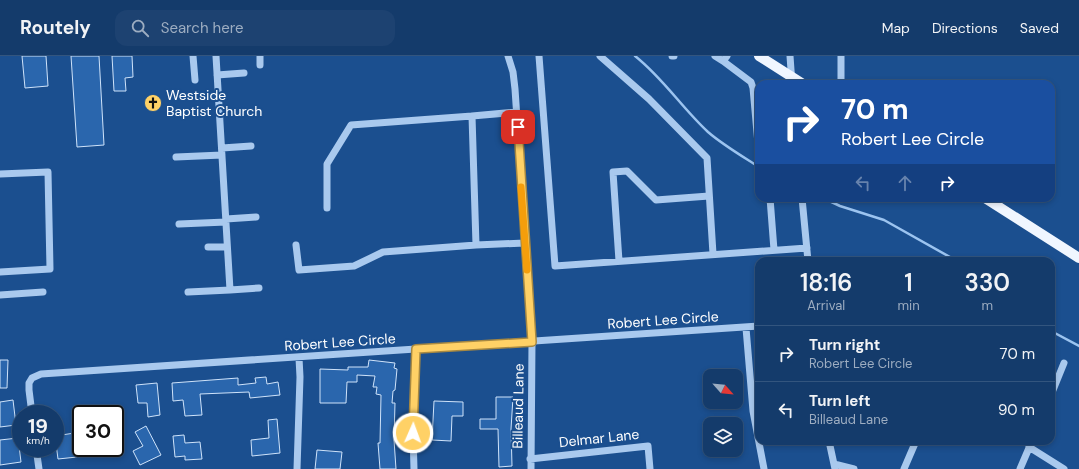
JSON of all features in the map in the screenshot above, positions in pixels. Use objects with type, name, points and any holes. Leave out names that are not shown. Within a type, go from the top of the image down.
[{"type":"main road","points":[[759,56],[792,80]]},
{"type":"main road","points":[[991,202],[1079,258]]},
{"type":"street","points":[[193,56],[195,80]]},
{"type":"street","points":[[216,56],[230,290]]},
{"type":"street","points":[[260,56],[260,65]]},
{"type":"street","name":"Billeaud Lane","points":[[508,56],[514,77],[517,112],[532,342],[531,469]]},
{"type":"street","points":[[539,56],[555,266],[807,248]]},
{"type":"street","points":[[600,56],[649,99],[707,158],[713,254]]},
{"type":"street","points":[[715,56],[725,59],[751,82],[755,110]]},
{"type":"street","points":[[790,56],[792,80]]},
{"type":"street","points":[[841,56],[841,80]]},
{"type":"street","points":[[217,75],[244,73]]},
{"type":"street","points":[[327,208],[327,164],[352,125],[517,112]]},
{"type":"street","points":[[472,116],[476,245]]},
{"type":"street","points":[[176,157],[222,152],[251,146]]},
{"type":"street","points":[[619,261],[612,172],[627,171],[656,200],[710,196]]},
{"type":"street","points":[[0,174],[48,172],[50,270],[0,272]]},
{"type":"street","points":[[770,202],[774,250]]},
{"type":"street","points":[[802,202],[808,257]]},
{"type":"street","points":[[179,224],[256,217]]},
{"type":"street","points":[[296,245],[299,270],[354,266],[383,252],[525,243]]},
{"type":"street","points":[[208,248],[227,247]]},
{"type":"street","points":[[188,292],[259,288]]},
{"type":"street","points":[[0,295],[43,292]]},
{"type":"street","name":"Robert Lee Circle","points":[[31,405],[29,383],[32,378],[41,374],[755,327]]},
{"type":"street","points":[[746,328],[752,411],[755,426]]},
{"type":"street","points":[[414,469],[413,433],[416,349]]},
{"type":"street","points":[[296,469],[300,377],[299,358]]},
{"type":"street","points":[[1055,385],[1064,363]]},
{"type":"street","points":[[759,445],[764,469]]},
{"type":"street","points":[[830,445],[834,467],[854,469]]},
{"type":"street","points":[[904,469],[914,445]]},
{"type":"street","points":[[1020,469],[1031,445]]},
{"type":"street","points":[[1032,445],[1050,461],[1064,469]]},
{"type":"street","name":"Delmar Lane","points":[[530,459],[648,446],[650,469]]},
{"type":"street","points":[[37,457],[39,469]]},
{"type":"street","points":[[1046,469],[1050,461]]},
{"type":"building","points":[[22,56],[46,56],[48,86],[25,88]]},
{"type":"building","points":[[71,56],[99,56],[104,145],[77,147]]},
{"type":"building","points":[[112,56],[132,56],[133,77],[125,78],[126,91],[114,91]]},
{"type":"building","points":[[0,360],[8,360],[7,388],[0,388]]},
{"type":"building","points":[[369,360],[395,363],[394,368],[397,369],[392,403],[395,403],[394,440],[396,469],[380,469],[378,443],[380,443],[381,395],[376,394],[377,387],[373,387],[375,376],[357,375],[357,382],[347,382],[346,403],[320,403],[320,369],[348,370],[348,367],[368,367]]},
{"type":"building","points":[[266,377],[267,384],[278,382],[280,395],[250,398],[249,392],[200,394],[202,415],[185,416],[183,400],[173,401],[172,383],[238,378],[238,385],[256,383],[255,378]]},
{"type":"building","points":[[157,383],[160,415],[148,417],[147,403],[138,403],[136,385]]},
{"type":"building","points":[[496,397],[513,397],[511,429],[512,466],[499,467],[498,429],[480,429],[480,419],[496,419]]},
{"type":"building","points":[[13,400],[12,426],[0,427],[0,402]]},
{"type":"building","points":[[434,401],[463,402],[463,416],[452,416],[451,441],[432,440]]},
{"type":"building","points":[[277,419],[280,453],[252,456],[251,440],[269,438],[268,420]]},
{"type":"building","points":[[146,426],[161,455],[140,465],[133,451],[143,446],[135,432]]},
{"type":"building","points":[[72,433],[72,457],[77,457],[58,459],[58,457],[64,457],[64,435]]},
{"type":"building","points":[[184,435],[185,443],[200,442],[202,459],[185,460],[185,456],[175,457],[173,436]]},
{"type":"building","points":[[12,439],[12,457],[20,457],[21,462],[0,465],[0,440]]},
{"type":"building","points":[[317,450],[342,452],[340,469],[315,469]]},
{"type":"waterway","points":[[635,56],[664,83],[708,132],[726,146],[755,164]]},
{"type":"waterway","points":[[832,202],[884,220],[950,257]]},
{"type":"waterway","points":[[1055,333],[1079,346]]},
{"type":"slow traffic","points":[[521,187],[527,270]]},
{"type":"place","name":"Westside Baptist Church","points":[[153,103]]},
{"type":"route","points":[[413,433],[416,349],[532,342],[518,127]]}]
